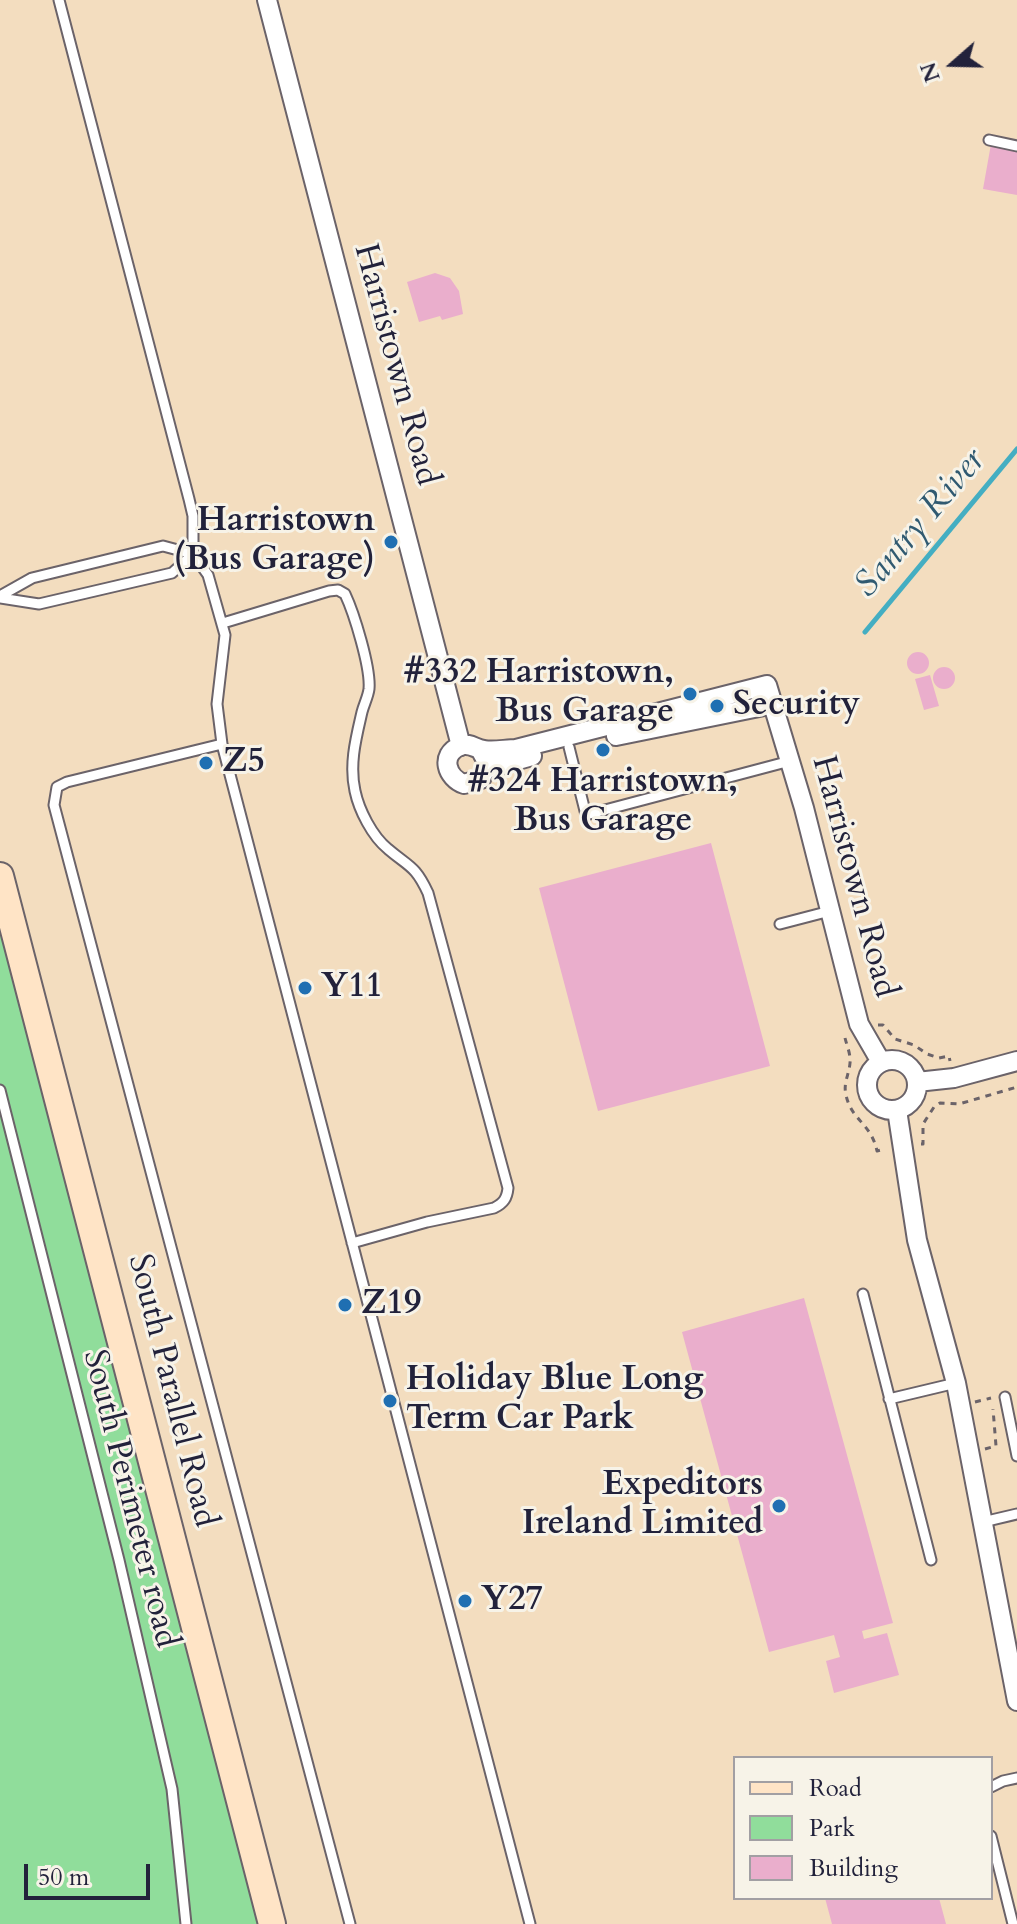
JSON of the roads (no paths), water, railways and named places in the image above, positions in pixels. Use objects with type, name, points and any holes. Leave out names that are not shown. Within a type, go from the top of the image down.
[{"type":"main road","name":"South Parallel Road","points":[[0,876],[272,1924]]},
{"type":"street","name":"Harristown Road","points":[[267,0],[461,746]]},
{"type":"street","name":"Harristown Road","points":[[484,760],[516,749],[767,685],[859,1024],[881,1062]]},
{"type":"street","name":"Harristown Road","points":[[484,760],[569,747],[774,704]]},
{"type":"street","name":"Harristown Road","points":[[472,745],[484,760],[481,779],[471,784],[464,784],[449,773],[448,760],[461,746],[472,745]]},
{"type":"street","points":[[917,1082],[954,1078],[1017,1061]]},
{"type":"street","points":[[881,1062],[903,1062],[914,1073],[917,1082],[914,1098],[908,1105],[897,1110],[881,1108],[869,1095],[869,1076],[881,1062]]},
{"type":"street","points":[[897,1110],[917,1240],[956,1383],[983,1522],[1010,1628],[1017,1701]]},
{"type":"lane","points":[[59,0],[189,499],[193,516],[193,554],[208,575],[223,623],[225,635],[217,704],[222,744],[530,1924]]},
{"type":"lane","points":[[989,140],[1017,146]]},
{"type":"lane","points":[[0,597],[32,578],[163,546],[193,554]]},
{"type":"lane","points":[[0,597],[39,604],[172,573],[193,554]]},
{"type":"lane","points":[[223,623],[329,591],[338,590],[345,594],[356,624],[369,681],[368,697],[353,751],[355,791],[370,827],[384,846],[410,863],[428,893],[508,1188],[503,1203],[494,1208],[427,1222],[352,1243]]},
{"type":"lane","points":[[222,744],[67,782],[57,787],[54,805],[350,1924]]},
{"type":"lane","points":[[569,747],[586,815],[790,761]]},
{"type":"lane","points":[[780,924],[830,911]]},
{"type":"lane","name":"South Perimeter road","points":[[0,1090],[119,1560],[172,1789],[186,1924]]},
{"type":"lane","points":[[863,1294],[931,1560]]},
{"type":"lane","points":[[889,1399],[956,1383]]},
{"type":"lane","points":[[1005,1397],[1017,1456]]},
{"type":"lane","points":[[983,1522],[1017,1514]]},
{"type":"lane","points":[[993,1786],[1017,1778]]},
{"type":"lane","points":[[993,1844],[1013,1924]]},
{"type":"waterway","name":"Santry River","points":[[865,632],[1017,449]]},
{"type":"place","name":"Harristown (Bus Garage)","points":[[391,542]]},
{"type":"place","name":"#332 Harristown, Bus Garage","points":[[690,694]]},
{"type":"place","name":"Security","points":[[717,706]]},
{"type":"place","name":"#324 Harristown, Bus Garage","points":[[603,750]]},
{"type":"place","name":"Z5","points":[[206,763]]},
{"type":"place","name":"Y11","points":[[305,988]]},
{"type":"place","name":"Z19","points":[[345,1305]]},
{"type":"place","name":"Holiday Blue Long Term Car Park","points":[[390,1401]]},
{"type":"place","name":"Expeditors Ireland Limited","points":[[779,1506]]},
{"type":"place","name":"Y27","points":[[465,1601]]}]
